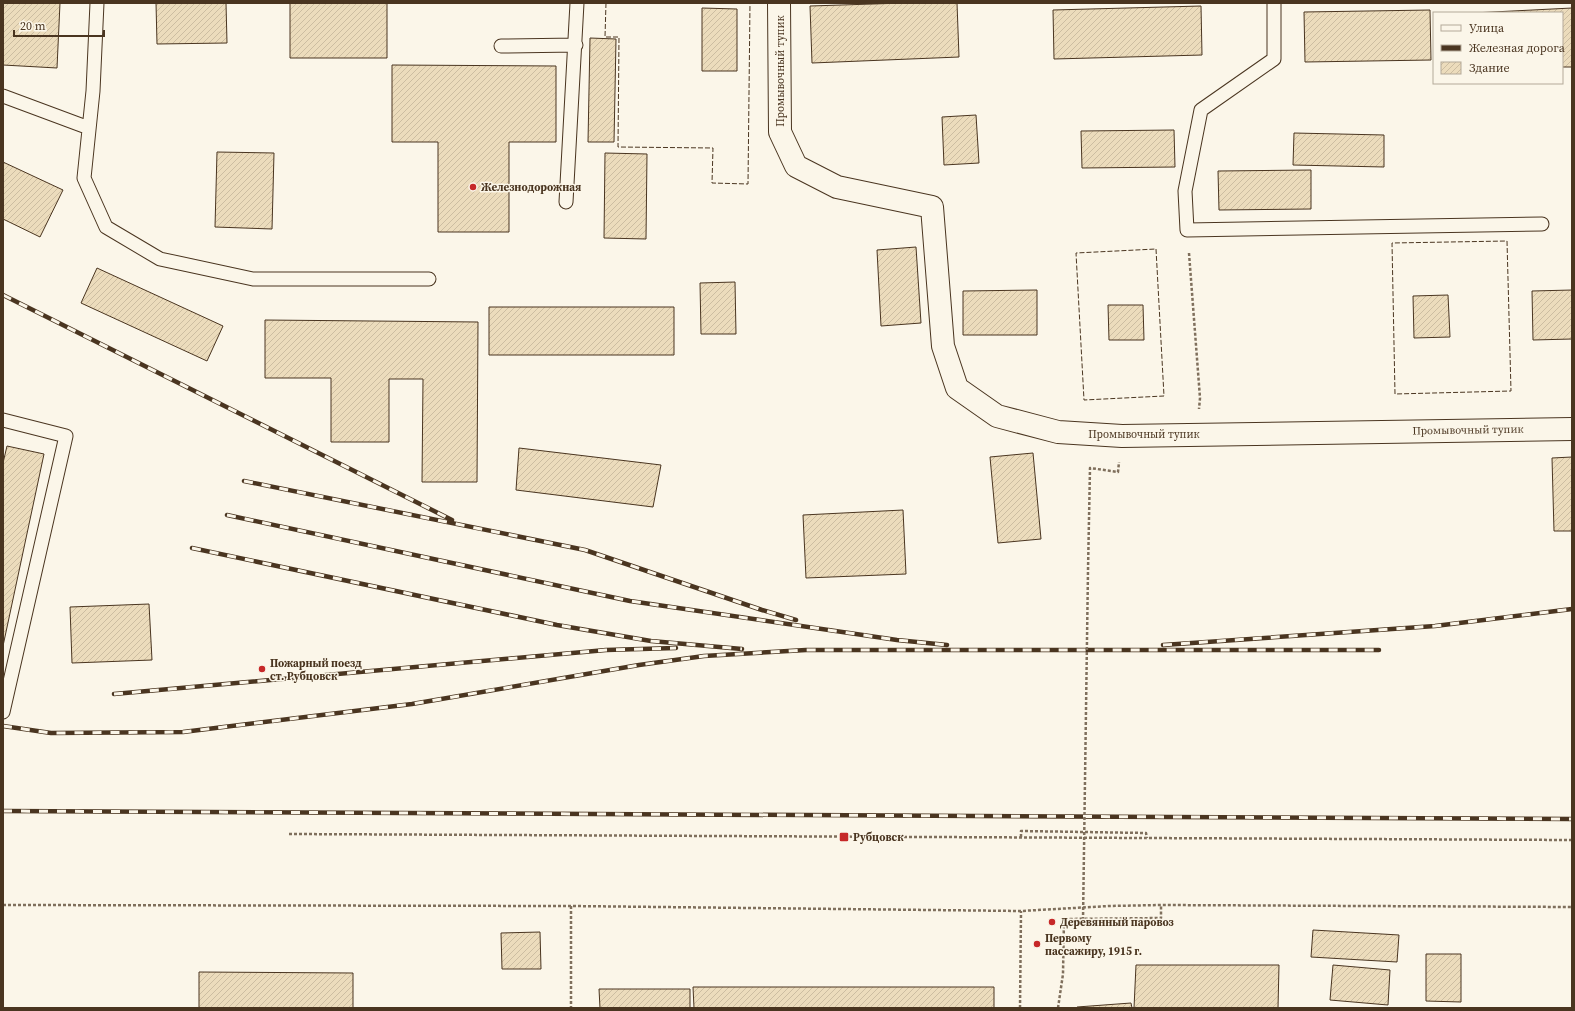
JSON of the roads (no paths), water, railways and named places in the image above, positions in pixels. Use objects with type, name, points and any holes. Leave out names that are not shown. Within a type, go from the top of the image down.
[{"type":"street","name":"Промывочный тупик","points":[[779,3],[780,132],[796,166],[837,187],[932,207],[943,346],[957,388],[997,416],[1058,432],[1122,436],[1572,429]]},
{"type":"lane","points":[[98,3],[90,128],[84,178],[106,227],[160,259],[253,279],[429,279]]},
{"type":"lane","points":[[566,202],[576,45],[577,3]]},
{"type":"lane","points":[[1274,3],[1274,59],[1201,110],[1185,191],[1187,230],[1542,224]]},
{"type":"lane","points":[[501,46],[576,45]]},
{"type":"lane","points":[[3,96],[90,128]]},
{"type":"lane","points":[[3,420],[66,436],[3,712]]},
{"type":"railway","points":[[3,295],[452,520]]},
{"type":"railway","points":[[244,481],[585,550],[762,610],[796,620]]},
{"type":"railway","points":[[227,515],[630,601],[897,640],[947,645]]},
{"type":"railway","points":[[192,548],[557,625],[651,641],[742,649]]},
{"type":"railway","points":[[1163,645],[1435,626],[1572,609]]},
{"type":"railway","points":[[114,694],[606,650],[676,648]]},
{"type":"railway","points":[[3,726],[51,733],[183,732],[412,704],[639,665],[704,656],[806,650],[1379,650]]},
{"type":"railway","points":[[3,811],[1572,819]]},
{"type":"place","name":"Железнодорожная","points":[[473,187]]},
{"type":"place","name":"Пожарный поезд ст. Рубцовск","points":[[262,669]]},
{"type":"place","name":"Рубцовск","points":[[844,837]]},
{"type":"place","name":"Деревянный паровоз","points":[[1052,922]]},
{"type":"place","name":"Первому пассажиру, 1915 г.","points":[[1037,944]]}]
